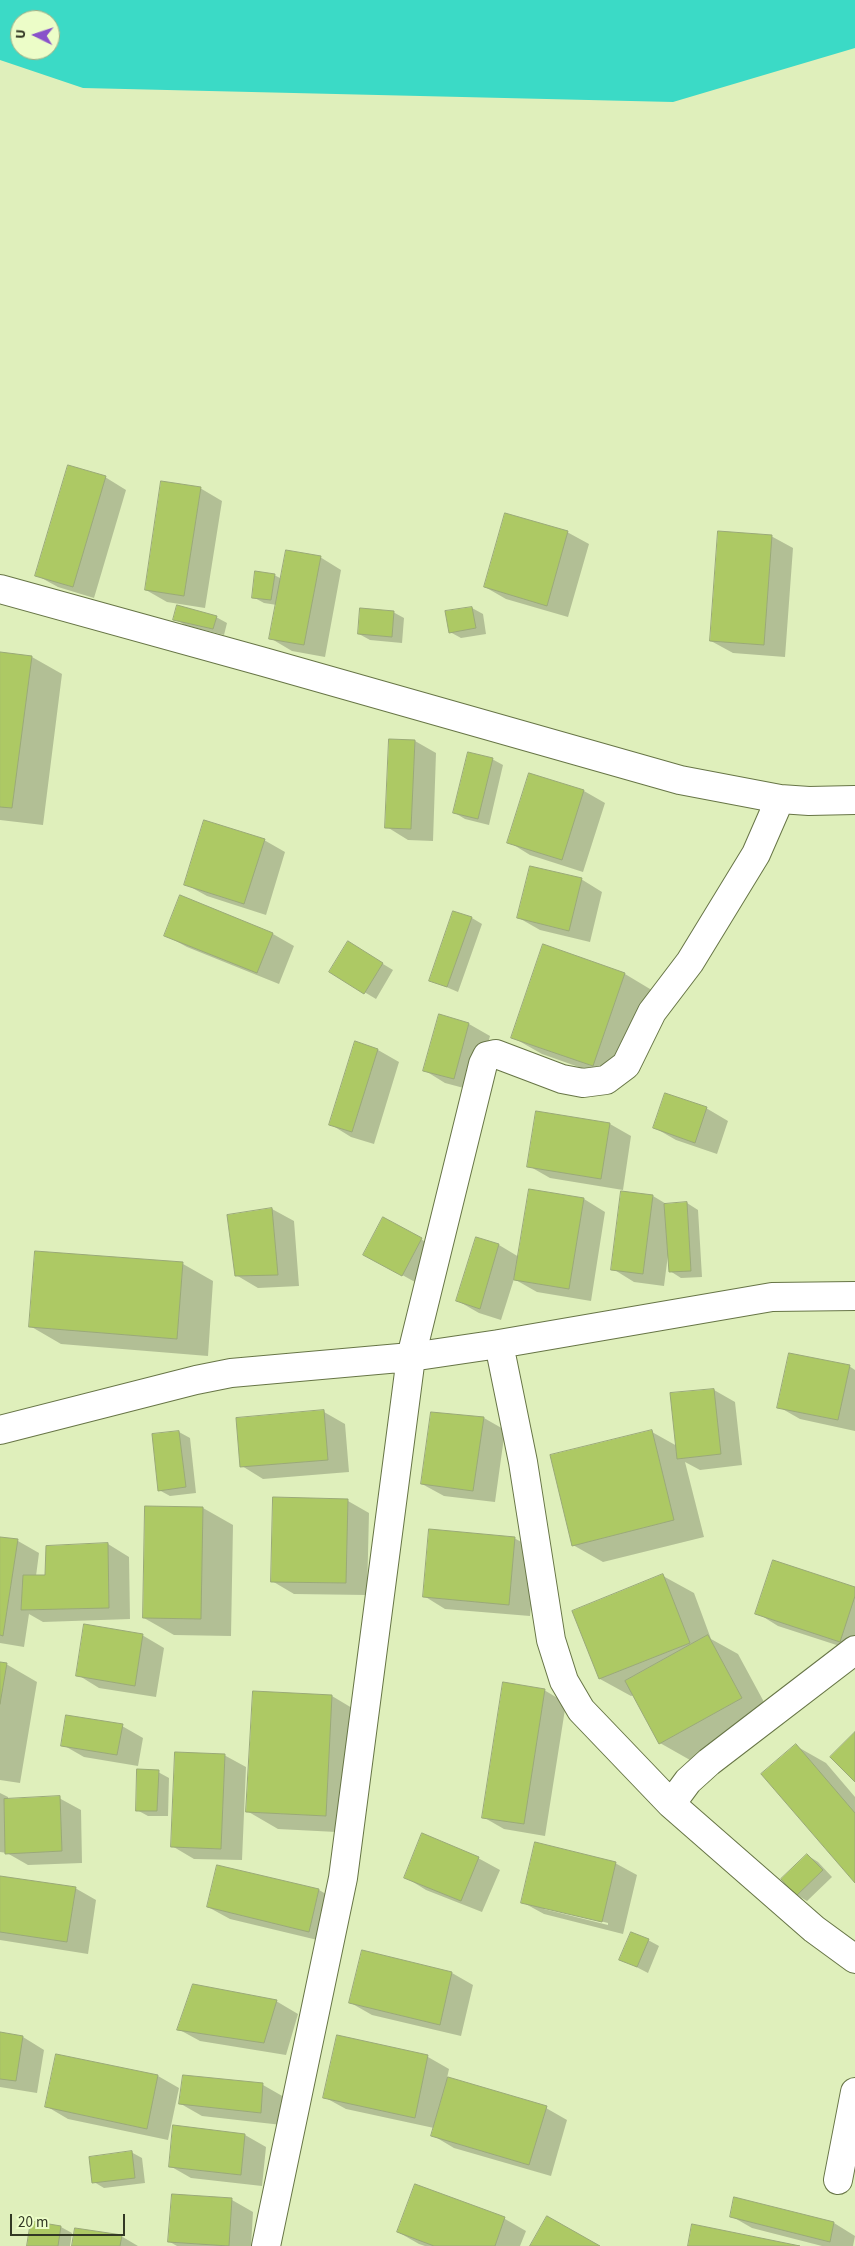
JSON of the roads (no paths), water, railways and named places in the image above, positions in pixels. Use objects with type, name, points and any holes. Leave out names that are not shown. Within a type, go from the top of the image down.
[{"type":"street","points":[[0,589],[680,780],[780,799],[809,801],[855,800]]},
{"type":"street","points":[[266,2246],[343,1878],[411,1357],[483,1064],[486,1056],[496,1054],[562,1079],[583,1083],[606,1080],[626,1065],[652,1012],[690,962],[756,854],[780,799]]},
{"type":"street","points":[[0,1430],[196,1380],[231,1373],[411,1357],[499,1344],[772,1297],[855,1296]]},
{"type":"street","points":[[499,1344],[523,1462],[551,1640],[564,1681],[581,1710],[671,1804],[814,1929],[855,1959]]},
{"type":"street","points":[[671,1804],[688,1780],[709,1762],[855,1650]]},
{"type":"street","points":[[838,2180],[855,2092]]},
{"type":"water","points":[[0,0],[855,0],[855,48],[673,102],[83,88],[0,60]]}]
